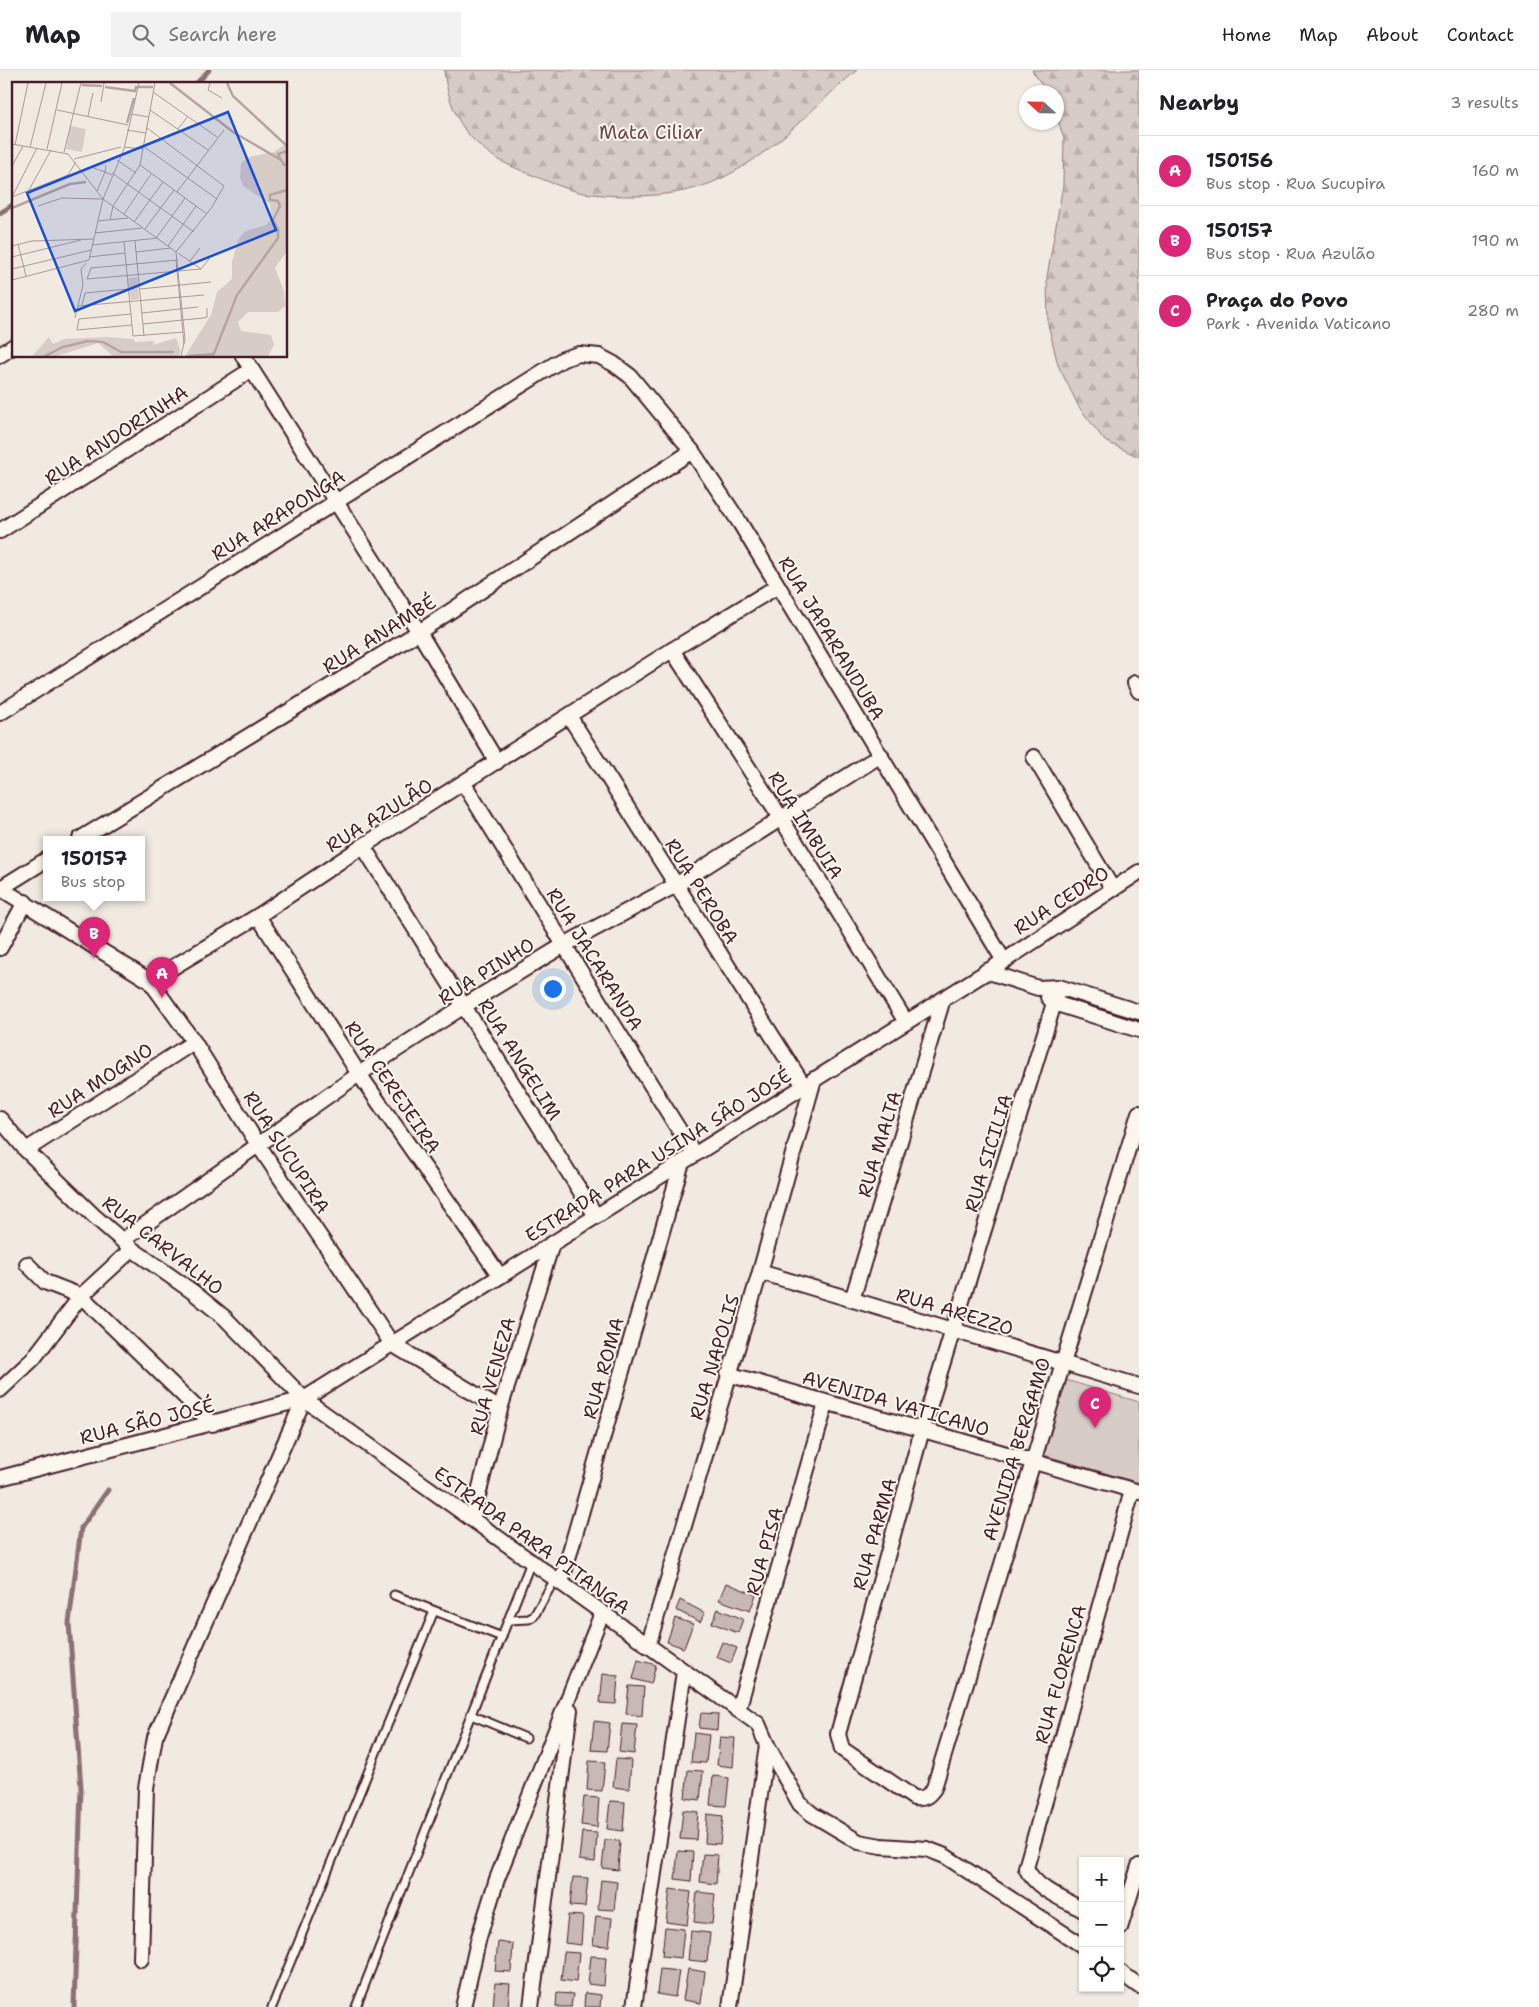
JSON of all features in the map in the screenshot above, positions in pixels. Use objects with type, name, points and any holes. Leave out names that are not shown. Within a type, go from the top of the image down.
[{"type":"street","points":[[0,355],[12,347]]},
{"type":"street","name":"RUA JAPARANDUBA","points":[[579,354],[599,356],[630,376],[692,452],[778,586],[1004,961]]},
{"type":"street","name":"RUA ARAPONGA","points":[[0,713],[563,359],[579,354]]},
{"type":"street","points":[[244,358],[334,502],[419,632],[497,762]]},
{"type":"street","name":"RUA ANDORINHA","points":[[0,531],[251,370]]},
{"type":"street","name":"RUA ANAMBÉ","points":[[85,836],[419,632],[692,452]]},
{"type":"street","name":"RUA AZULÃO","points":[[150,981],[258,916],[362,846],[464,784],[672,650],[778,586]]},
{"type":"street","name":"RUA IMBUIA","points":[[672,650],[781,818],[906,1022]]},
{"type":"street","name":"RUA PEROBA","points":[[569,716],[676,885],[809,1082]]},
{"type":"street","name":"RUA PINHO","points":[[0,1390],[33,1359],[81,1296],[127,1244],[259,1146],[360,1074],[464,1006],[564,945],[676,885],[881,755]]},
{"type":"street","points":[[1034,757],[1112,888]]},
{"type":"street","name":"RUA JACARANDA","points":[[464,784],[694,1154]]},
{"type":"street","name":"RUA ANGELIM","points":[[362,846],[596,1216]]},
{"type":"street","points":[[43,862],[0,888],[150,981]]},
{"type":"street","name":"RUA CEDRO","points":[[1004,961],[1112,888],[1139,872]]},
{"type":"street","points":[[0,948],[25,902]]},
{"type":"street","name":"RUA CEREJEIRA","points":[[258,916],[360,1074],[500,1276]]},
{"type":"street","points":[[986,971],[1004,961]]},
{"type":"street","points":[[986,971],[1038,988],[1059,987],[1139,1012]]},
{"type":"street","name":"ESTRADA PARA USINA SÃO JOSÉ","points":[[304,1399],[986,971]]},
{"type":"street","name":"RUA SUCUPIRA","points":[[150,981],[194,1042],[259,1146],[392,1344]]},
{"type":"street","name":"RUA SICILIA","points":[[952,1330],[1059,987]]},
{"type":"street","points":[[1038,988],[1054,1003],[1139,1030]]},
{"type":"street","name":"RUA MALTA","points":[[852,1300],[943,999]]},
{"type":"street","name":"RUA MOGNO","points":[[26,1150],[194,1042]]},
{"type":"street","name":"RUA NAPOLIS","points":[[648,1646],[760,1272],[809,1082]]},
{"type":"street","name":"AVENIDA BERGAMO","points":[[929,1796],[934,1788],[1139,1113]]},
{"type":"street","name":"RUA CARVALHO","points":[[0,1119],[26,1150],[94,1216],[127,1244],[225,1318],[304,1399]]},
{"type":"street","name":"RUA ROMA","points":[[558,1581],[682,1162]]},
{"type":"street","name":"RUA VENEZA","points":[[472,1520],[500,1410],[552,1244]]},
{"type":"street","points":[[27,1264],[46,1282],[81,1296],[213,1424]]},
{"type":"street","name":"RUA AREZZO","points":[[760,1272],[1139,1386]]},
{"type":"street","name":"RUA PARMA","points":[[929,1796],[922,1799],[914,1798],[842,1749],[838,1741],[840,1725],[922,1430],[952,1330]]},
{"type":"street","points":[[392,1344],[500,1410]]},
{"type":"street","name":"AVENIDA VATICANO","points":[[728,1374],[1136,1491]]},
{"type":"street","points":[[141,1959],[146,1788],[155,1737],[304,1399]]},
{"type":"street","name":"ESTRADA PARA PITANGA","points":[[304,1399],[758,1724],[800,1804],[812,1814],[859,1842],[881,1846],[927,1849],[945,1856],[1079,1943]]},
{"type":"street","name":"RUA SÃO JOSÉ","points":[[0,1478],[304,1399]]},
{"type":"street","name":"RUA PISA","points":[[738,1710],[826,1402]]},
{"type":"street","name":"RUA FLORENCA","points":[[1079,1908],[1045,1889],[1030,1877],[1026,1868],[1136,1491]]},
{"type":"street","points":[[463,2007],[479,1937],[497,1880],[602,1613]]},
{"type":"street","points":[[634,2007],[684,1672]]},
{"type":"street","points":[[530,2007],[572,1690]]},
{"type":"street","points":[[730,2007],[768,1745]]},
{"type":"street","points":[[1124,1915],[1139,1866]]},
{"type":"street","points":[[1124,1975],[1139,1986]]},
{"type":"lane","points":[[356,2007],[531,1562]]},
{"type":"lane","points":[[509,1620],[529,1619],[534,1616],[558,1581]]},
{"type":"lane","points":[[394,1595],[502,1637]]},
{"type":"lane","points":[[272,2007],[434,1610]]},
{"type":"lane","points":[[471,1715],[526,1738]]},
{"type":"green space","name":"Mata Ciliar","points":[[444,70],[857,70],[771,147],[733,173],[711,183],[681,192],[632,196],[577,192],[528,173],[495,157],[465,130],[451,101]]},
{"type":"green space","points":[[1032,70],[1139,70],[1139,457],[1105,441],[1079,407],[1058,365],[1048,324],[1047,277],[1063,185],[1064,139],[1061,130],[1064,130],[1064,85],[1042,85]]},
{"type":"green space","points":[[1066,1380],[1139,1402],[1139,1483],[1044,1455]]},
{"type":"building","points":[[726,1583],[756,1595],[750,1611],[719,1600]]},
{"type":"building","points":[[680,1600],[705,1613],[700,1622],[676,1610]]},
{"type":"building","points":[[718,1609],[743,1619],[738,1633],[712,1623]]},
{"type":"building","points":[[675,1618],[693,1624],[684,1648],[667,1642]]},
{"type":"building","points":[[722,1642],[737,1648],[731,1663],[716,1657]]},
{"type":"building","points":[[638,1660],[656,1665],[651,1684],[633,1679]]},
{"type":"building","points":[[603,1674],[618,1676],[616,1704],[600,1703]]},
{"type":"building","points":[[629,1686],[644,1687],[642,1716],[626,1714]]},
{"type":"building","points":[[701,1713],[718,1714],[717,1730],[699,1728]]},
{"type":"building","points":[[594,1721],[610,1723],[607,1751],[591,1750]]},
{"type":"building","points":[[622,1724],[637,1725],[634,1754],[619,1752]]},
{"type":"building","points":[[694,1733],[709,1735],[706,1763],[691,1762]]},
{"type":"building","points":[[720,1737],[735,1738],[733,1767],[717,1765]]},
{"type":"building","points":[[616,1759],[631,1760],[629,1789],[613,1787]]},
{"type":"building","points":[[589,1761],[605,1762],[602,1791],[587,1790]]},
{"type":"building","points":[[688,1770],[703,1771],[700,1800],[685,1798]]},
{"type":"building","points":[[713,1776],[729,1778],[726,1806],[710,1805]]},
{"type":"building","points":[[584,1797],[599,1798],[597,1827],[581,1825]]},
{"type":"building","points":[[610,1801],[625,1802],[623,1831],[607,1829]]},
{"type":"building","points":[[683,1810],[698,1812],[696,1840],[680,1839]]},
{"type":"building","points":[[707,1814],[723,1816],[720,1844],[705,1843]]},
{"type":"building","points":[[582,1832],[597,1833],[595,1862],[579,1860]]},
{"type":"building","points":[[605,1840],[620,1841],[618,1870],[602,1868]]},
{"type":"building","points":[[678,1851],[693,1852],[691,1881],[675,1879]]},
{"type":"building","points":[[703,1854],[718,1855],[716,1884],[700,1882]]},
{"type":"building","points":[[573,1877],[588,1878],[585,1907],[570,1906]]},
{"type":"building","points":[[601,1880],[617,1882],[614,1910],[598,1909]]},
{"type":"building","points":[[670,1889],[691,1892],[687,1925],[666,1922]]},
{"type":"building","points":[[697,1892],[715,1894],[712,1924],[694,1922]]},
{"type":"building","points":[[568,1915],[583,1916],[581,1945],[565,1943]]},
{"type":"building","points":[[596,1916],[612,1918],[609,1946],[593,1945]]},
{"type":"building","points":[[665,1927],[684,1929],[681,1958],[662,1956]]},
{"type":"building","points":[[691,1931],[710,1933],[707,1962],[688,1960]]},
{"type":"building","points":[[498,1942],[513,1944],[511,1972],[495,1971]]},
{"type":"building","points":[[564,1952],[579,1953],[576,1982],[561,1980]]},
{"type":"building","points":[[591,1956],[606,1957],[604,1986],[588,1984]]},
{"type":"building","points":[[660,1969],[679,1971],[675,1997],[657,1994]]},
{"type":"building","points":[[688,1969],[705,1972],[701,2003],[683,2000]]},
{"type":"building","points":[[495,1983],[510,1984],[508,2007],[493,2007]]},
{"type":"building","points":[[557,1993],[573,1994],[571,2007],[556,2007]]},
{"type":"building","points":[[585,1993],[601,1995],[600,2007],[584,2007]]},
{"type":"waterway","points":[[198,82],[209,70]]},
{"type":"waterway","points":[[0,213],[12,205]]},
{"type":"waterway","points":[[74,2007],[81,1788],[69,1623],[81,1528],[108,1490]]},
{"type":"place","name":"150157","points":[[94,958]]},
{"type":"place","name":"150156","points":[[162,998]]},
{"type":"place","name":"Praça do Povo","points":[[1095,1428]]}]
